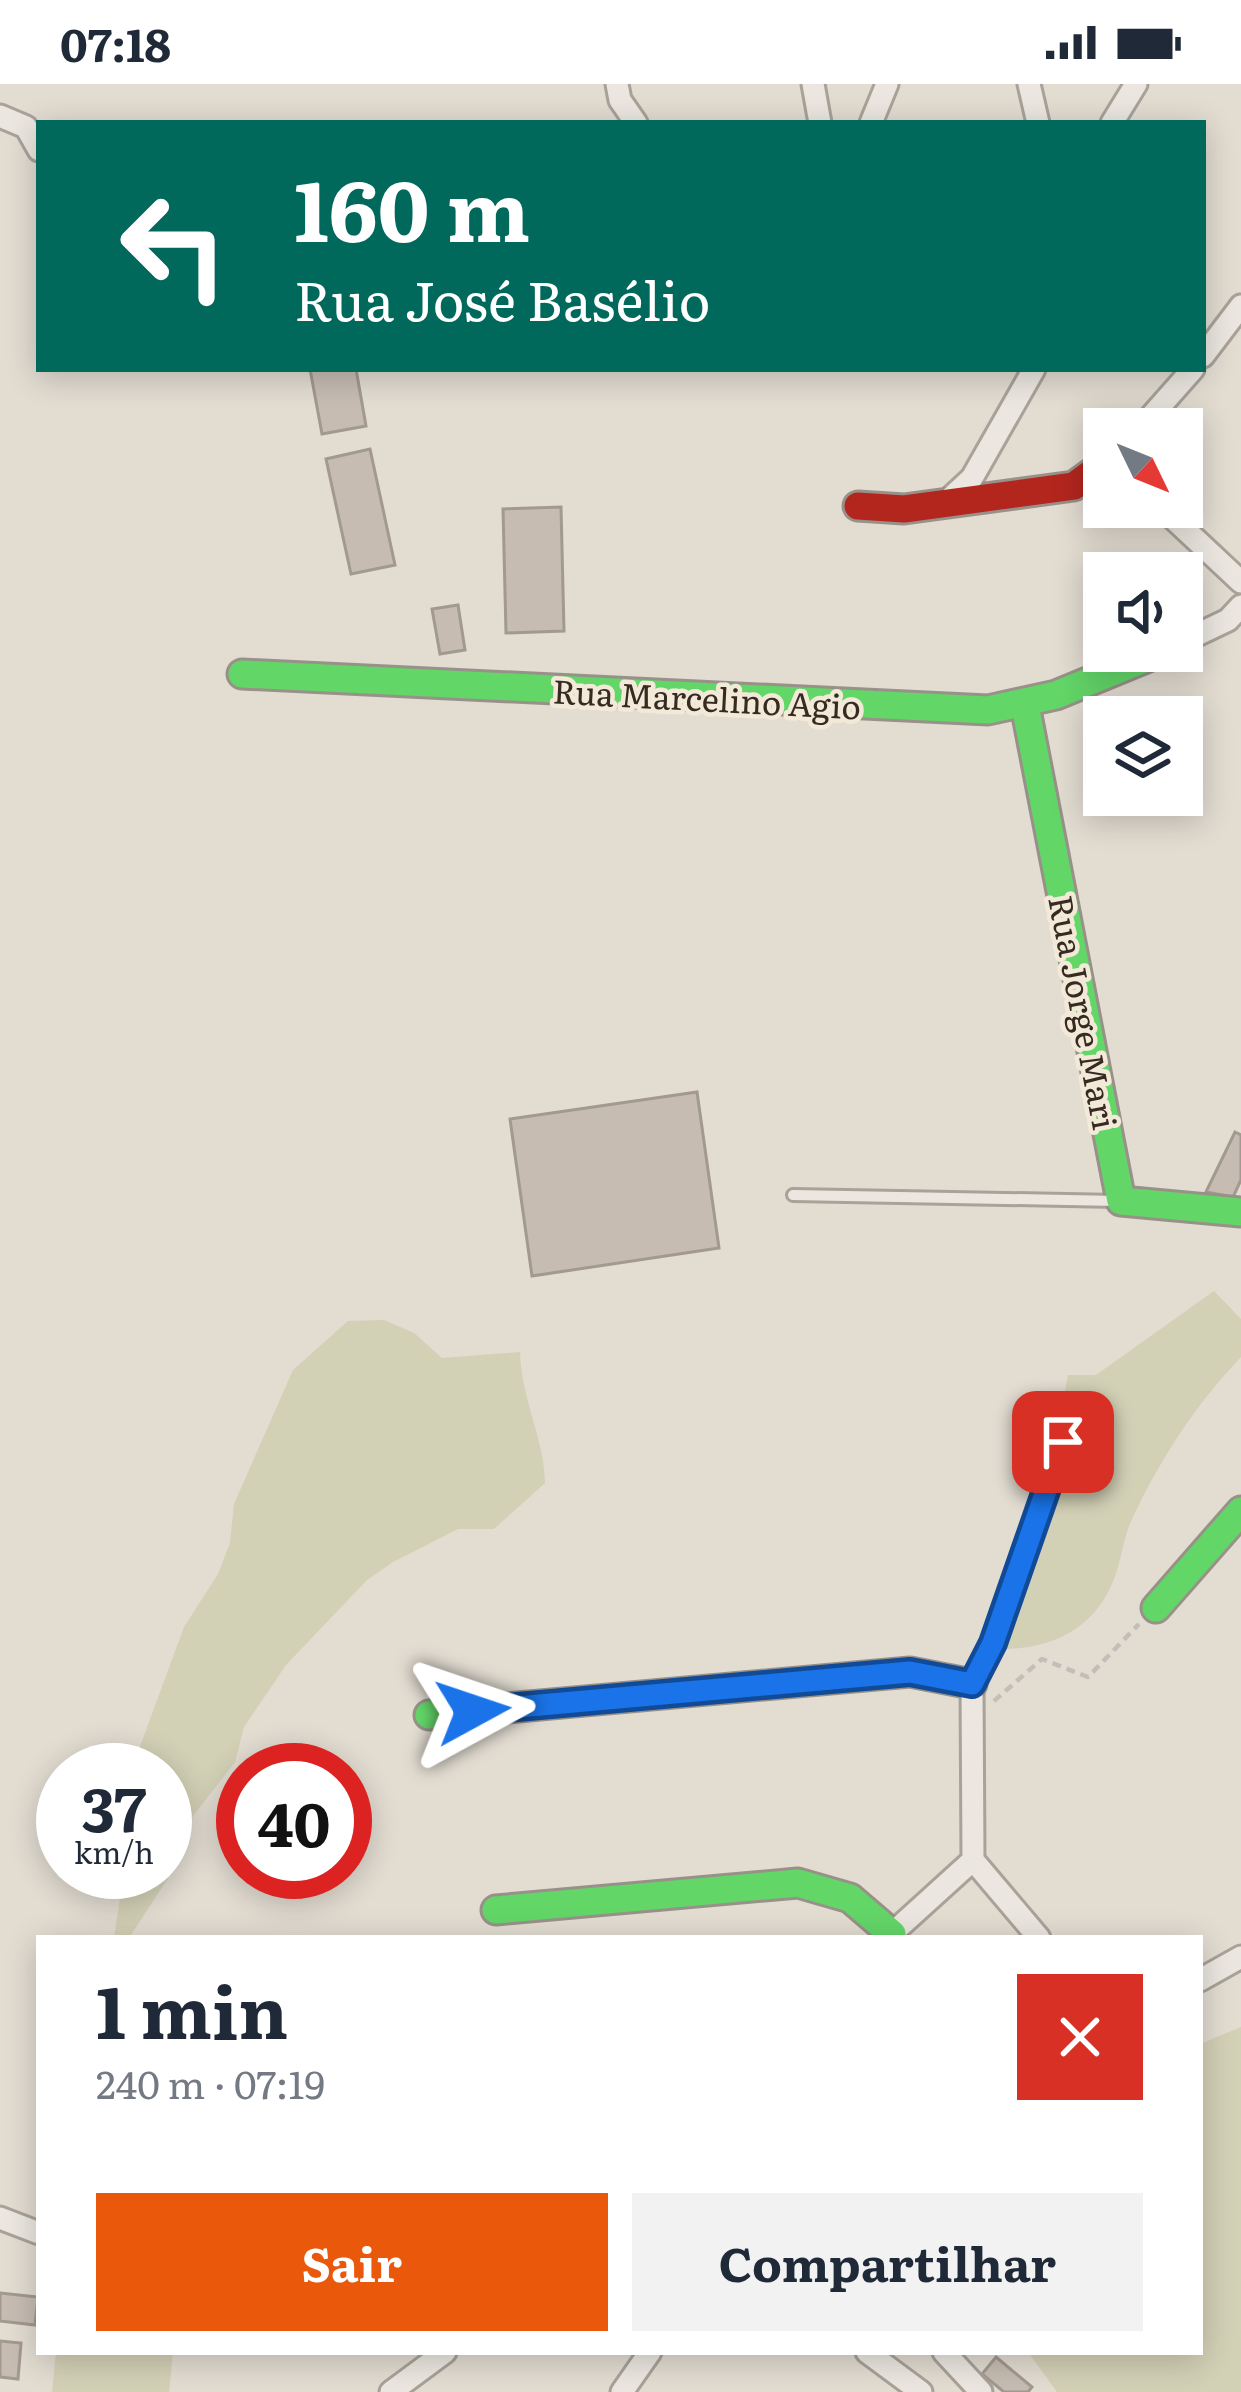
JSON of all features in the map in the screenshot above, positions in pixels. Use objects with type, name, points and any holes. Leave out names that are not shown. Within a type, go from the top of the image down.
[{"type":"street","points":[[617,84],[620,100],[634,120]]},
{"type":"street","points":[[813,84],[819,120]]},
{"type":"street","points":[[872,120],[887,84]]},
{"type":"street","points":[[1029,84],[1037,120]]},
{"type":"street","points":[[1114,120],[1136,84]]},
{"type":"street","points":[[0,116],[26,127],[36,145]]},
{"type":"street","points":[[1206,352],[1241,306]]},
{"type":"street","points":[[945,504],[972,478],[1032,372]]},
{"type":"street","points":[[1159,408],[1190,372]]},
{"type":"street","points":[[858,506],[904,509],[1074,486],[1083,479]]},
{"type":"street","points":[[1184,528],[1241,582]]},
{"type":"street","points":[[1203,632],[1228,620],[1241,606]]},
{"type":"street","name":"Rua Marcelino Agio","points":[[242,674],[988,710],[1087,687],[1118,672]]},
{"type":"street","name":"Rua Jorge Mari","points":[[1025,705],[1121,1201]]},
{"type":"street","points":[[1121,1201],[1241,1212]]},
{"type":"street","points":[[1037,1935],[973,1860],[972,1684],[993,1643],[1063,1442]]},
{"type":"street","points":[[1156,1607],[1241,1510]]},
{"type":"street","points":[[429,1715],[910,1672],[972,1684]]},
{"type":"street","points":[[891,1935],[973,1860]]},
{"type":"street","points":[[496,1910],[798,1883],[832,1886],[851,1896],[889,1935]]},
{"type":"street","points":[[1203,1978],[1241,1957]]},
{"type":"street","points":[[0,2218],[36,2232]]},
{"type":"street","points":[[391,2392],[441,2355]]},
{"type":"street","points":[[622,2392],[648,2355]]},
{"type":"street","points":[[871,2355],[921,2392]]},
{"type":"street","points":[[947,2355],[981,2392]]},
{"type":"lane","points":[[793,1196],[1121,1201]]},
{"type":"path","points":[[972,1720],[1042,1659],[1088,1677],[1156,1607]]},
{"type":"shaded area","points":[[1214,1291],[1241,1319],[1241,1357],[1194,1413],[1155,1474],[1130,1525],[1106,1596],[1071,1632],[1040,1645],[1005,1649],[1004,1614],[1053,1455],[1068,1375],[1096,1375]]},
{"type":"shaded area","points":[[384,1320],[414,1333],[442,1358],[520,1352],[545,1483],[494,1529],[458,1529],[367,1580],[286,1665],[244,1727],[240,1743],[216,1743],[216,1786],[192,1818],[192,1743],[141,1743],[184,1627],[218,1574],[230,1543],[234,1504],[293,1370],[348,1321]]},
{"type":"shaded area","points":[[120,1899],[154,1899],[131,1935],[114,1935]]},
{"type":"shaded area","points":[[1241,2027],[1241,2392],[1057,2392],[1030,2355],[1203,2355],[1203,2043]]},
{"type":"shaded area","points":[[56,2355],[173,2355],[169,2392],[52,2392]]},
{"type":"building","points":[[311,372],[357,372],[366,426],[322,434]]},
{"type":"building","points":[[370,449],[395,565],[351,574],[326,459]]},
{"type":"building","points":[[561,507],[564,631],[506,633],[503,509]]},
{"type":"building","points":[[458,605],[465,650],[440,654],[432,609]]},
{"type":"building","points":[[697,1092],[719,1248],[532,1276],[510,1119]]},
{"type":"building","points":[[1235,1132],[1241,1135],[1241,1180],[1233,1197],[1206,1192]]},
{"type":"building","points":[[0,2293],[36,2297],[35,2325],[0,2321]]},
{"type":"building","points":[[0,2341],[21,2343],[18,2379],[0,2377]]},
{"type":"building","points":[[996,2357],[1032,2387],[1028,2392],[1004,2392],[982,2374]]},
{"type":"traffic: fast","points":[[242,674],[988,710],[1056,695],[1112,672]]},
{"type":"traffic: fast","points":[[1025,705],[1121,1201],[1241,1212]]},
{"type":"traffic: fast","points":[[1156,1608],[1241,1511]]},
{"type":"traffic: fast","points":[[429,1715],[910,1672],[972,1684]]},
{"type":"traffic: fast","points":[[496,1910],[798,1883],[850,1898],[892,1934]]},
{"type":"traffic: jam","points":[[858,506],[904,509],[1074,486],[1083,479]]},
{"type":"route","points":[[473,1711],[910,1672],[972,1684],[993,1643],[1063,1442]]}]
